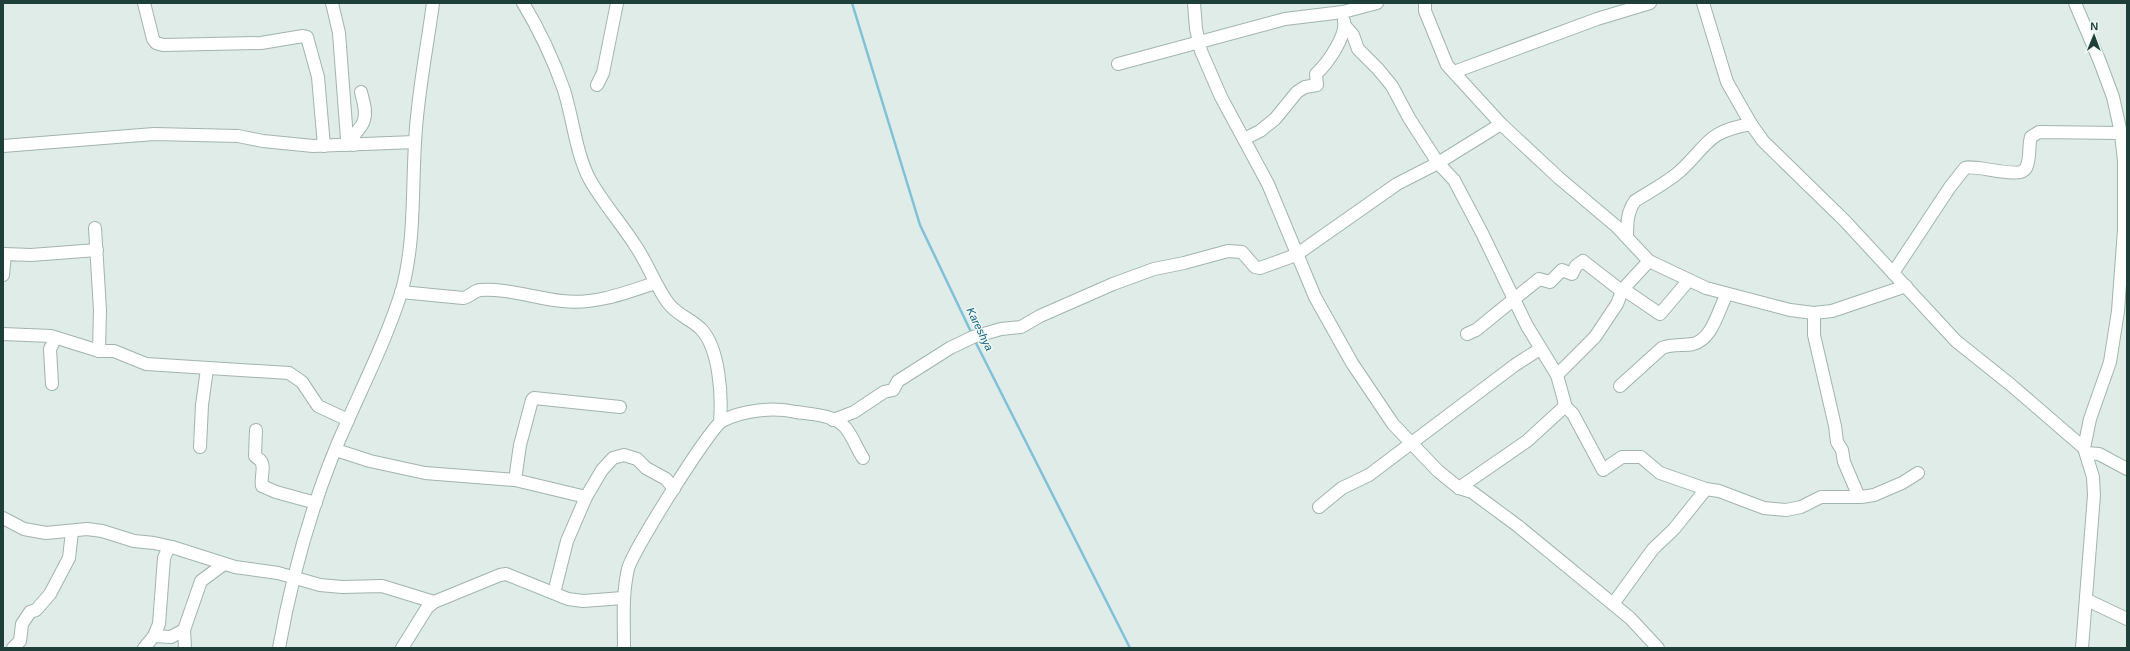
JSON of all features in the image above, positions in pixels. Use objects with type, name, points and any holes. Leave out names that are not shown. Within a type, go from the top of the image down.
[{"type":"street","points":[[144,3],[153,39],[156,43],[163,45],[262,43],[303,36],[307,37],[318,77],[324,146]]},
{"type":"street","points":[[332,3],[339,33],[347,139],[349,145]]},
{"type":"street","points":[[279,648],[295,577],[316,503],[348,420],[380,350],[401,292],[406,272],[410,245],[415,142],[433,3]]},
{"type":"street","points":[[523,3],[544,40],[563,90],[589,178],[636,247],[655,283],[677,314],[696,324],[708,341],[715,360],[720,384],[722,398],[720,422]]},
{"type":"street","points":[[597,85],[603,73],[617,3]]},
{"type":"street","points":[[1194,3],[1198,42],[1221,97],[1268,184],[1315,297],[1352,363],[1393,424],[1438,471],[1459,488],[1472,492],[1518,526],[1630,618],[1658,648]]},
{"type":"street","points":[[1118,64],[1285,19],[1342,12],[1377,3]]},
{"type":"street","points":[[1425,3],[1425,11],[1447,65],[1501,124],[1559,178],[1616,226],[1649,262],[1706,288],[1790,310],[1814,313],[1832,311],[1906,286]]},
{"type":"street","points":[[1454,72],[1597,19],[1650,3]]},
{"type":"street","points":[[1703,3],[1727,82],[1751,124],[1763,141],[1845,221],[1956,342],[2011,385],[2085,450],[2099,454],[2127,469]]},
{"type":"street","points":[[2075,3],[2109,86],[2121,133],[2124,161],[2124,230],[2118,311],[2110,362],[2090,419],[2085,450],[2093,477],[2094,496],[2087,600],[2082,648]]},
{"type":"street","points":[[1244,139],[1260,131],[1274,119],[1297,92],[1305,87],[1318,85],[1316,74],[1328,61],[1344,35],[1345,26],[1342,12]]},
{"type":"street","points":[[1345,26],[1353,35],[1358,49],[1378,68],[1392,86],[1409,118],[1438,163],[1454,180],[1482,233],[1513,300],[1540,349],[1557,374],[1564,405],[1573,414],[1603,470],[1622,458],[1641,457],[1660,473],[1706,489],[1719,491],[1764,508],[1786,510],[1801,507],[1821,497],[1859,497],[1887,490],[1918,473]]},
{"type":"street","points":[[349,145],[354,133],[364,122],[365,111],[361,92]]},
{"type":"street","points":[[833,420],[854,412],[884,392],[893,390],[898,381],[950,348],[974,337],[1001,329],[1021,327],[1040,316],[1113,284],[1154,269],[1184,263],[1228,251],[1242,252],[1255,267],[1260,268],[1296,254],[1397,184],[1438,163],[1501,124]]},
{"type":"street","points":[[1627,237],[1630,207],[1635,201],[1678,172],[1706,142],[1718,133],[1751,124]]},
{"type":"street","points":[[1893,273],[1950,187],[1965,168],[2022,172],[2026,168],[2032,137],[2039,132],[2121,133]]},
{"type":"street","points":[[3,146],[154,134],[238,136],[263,141],[324,146],[415,142]]},
{"type":"street","points":[[95,228],[100,310],[99,351]]},
{"type":"street","points":[[3,275],[5,254],[31,255],[97,250]]},
{"type":"street","points":[[1467,334],[1476,330],[1539,279],[1550,282],[1562,270],[1572,274],[1576,266],[1583,261],[1619,289],[1623,289],[1660,314],[1689,280]]},
{"type":"street","points":[[1557,374],[1595,337],[1617,304],[1623,289],[1649,262]]},
{"type":"street","points":[[401,292],[463,298],[468,297],[479,290],[525,295],[564,302],[584,301],[616,296],[655,283]]},
{"type":"street","points":[[1620,386],[1662,348],[1670,345],[1688,345],[1699,342],[1709,333],[1727,294]]},
{"type":"street","points":[[1814,313],[1814,335],[1835,426],[1837,442],[1842,450],[1844,462],[1859,497]]},
{"type":"street","points":[[3,334],[42,335],[99,351],[114,351],[146,364],[289,373],[302,382],[318,406],[348,420]]},
{"type":"street","points":[[52,384],[50,350],[55,339]]},
{"type":"street","points":[[1319,507],[1342,488],[1369,476],[1515,365],[1540,349]]},
{"type":"street","points":[[200,447],[202,405],[207,369]]},
{"type":"street","points":[[515,480],[520,445],[532,400],[534,398],[620,406]]},
{"type":"street","points":[[1459,488],[1527,441],[1564,405]]},
{"type":"street","points":[[624,648],[623,598],[628,568],[674,489],[700,448],[720,422],[738,415],[788,410],[833,420],[845,427],[863,458]]},
{"type":"street","points":[[256,430],[255,456],[261,460],[263,466],[260,479],[262,486],[276,492],[316,503]]},
{"type":"street","points":[[336,450],[370,461],[426,473],[515,480],[586,497]]},
{"type":"street","points":[[554,593],[567,541],[586,497],[602,470],[613,458],[624,455],[637,459],[646,468],[666,479],[674,489]]},
{"type":"street","points":[[1613,604],[1653,549],[1674,529],[1706,489]]},
{"type":"street","points":[[3,518],[24,529],[46,533],[72,532],[87,529],[102,531],[134,541],[172,547],[224,564],[295,577],[320,585],[342,587],[382,586],[434,602]]},
{"type":"street","points":[[13,648],[20,641],[22,624],[30,612],[36,610],[50,594],[69,558],[72,532]]},
{"type":"street","points":[[144,648],[154,636],[158,628],[161,612],[164,558],[168,549],[172,547]]},
{"type":"street","points":[[185,648],[184,630],[202,581],[224,564]]},
{"type":"street","points":[[402,648],[427,608],[434,602],[500,575],[506,574],[574,600],[623,598]]},
{"type":"street","points":[[2087,600],[2127,619]]},
{"type":"street","points":[[154,636],[171,637],[184,630]]},
{"type":"waterway","name":"Kareshya","points":[[852,3],[920,225],[972,334]]},
{"type":"waterway","name":"Kareshya","points":[[975,341],[1130,648]]}]
